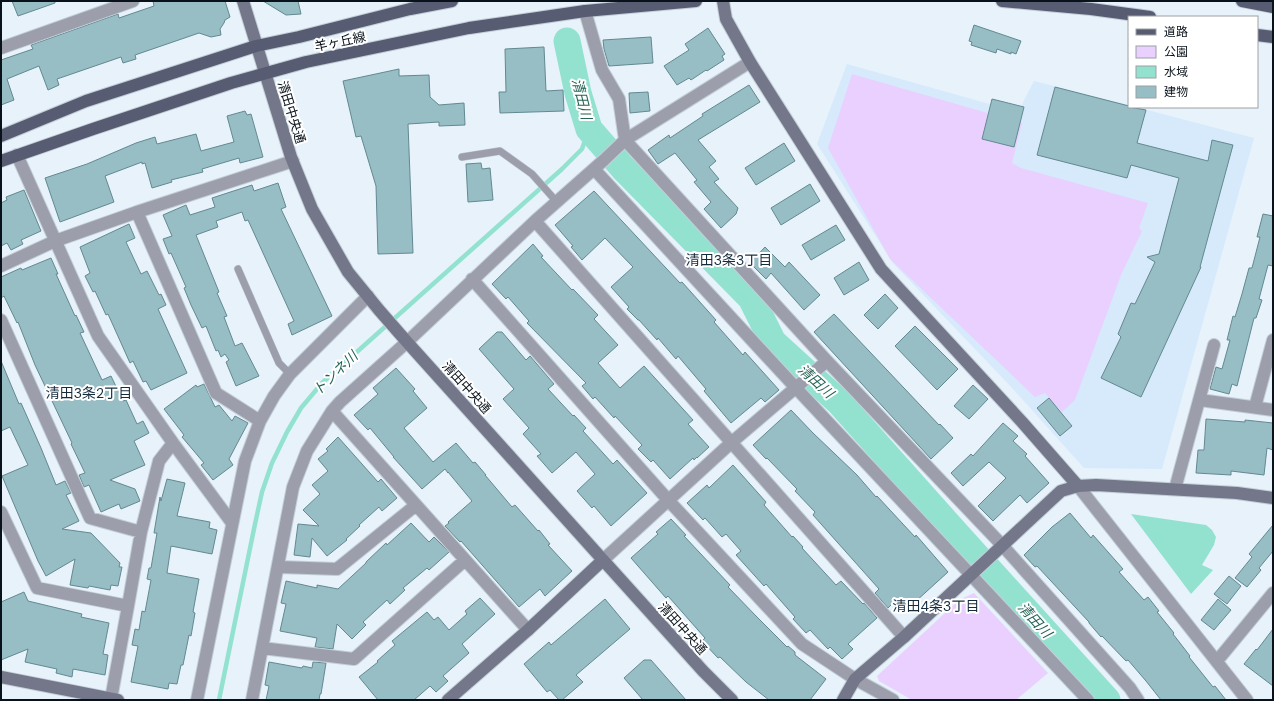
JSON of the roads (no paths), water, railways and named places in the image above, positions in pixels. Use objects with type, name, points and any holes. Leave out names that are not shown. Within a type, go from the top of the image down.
[{"type":"main road","name":"羊ヶ丘線","points":[[1,136],[86,101],[256,46],[410,9],[452,1]]},
{"type":"main road","name":"羊ヶ丘線","points":[[1,161],[217,88],[306,62],[469,28],[585,11],[696,1]]},
{"type":"main road","points":[[1002,1],[1091,9],[1143,16]]},
{"type":"main road","points":[[1242,1],[1273,7]]},
{"type":"main road","points":[[1258,34],[1273,37]]},
{"type":"street","points":[[1,48],[133,1]]},
{"type":"street","name":"清田中央通","points":[[243,1],[293,161],[312,209],[348,272],[407,342],[603,560],[732,700]]},
{"type":"street","points":[[723,1],[726,19],[750,62],[880,270],[1022,422],[1078,486],[1247,700]]},
{"type":"street","points":[[585,11],[602,70],[619,99],[621,144],[823,364],[1130,688],[1138,700]]},
{"type":"street","points":[[252,700],[293,487],[306,451],[332,411],[556,201],[621,144],[750,62]]},
{"type":"street","points":[[17,155],[98,336],[173,443],[232,523]]},
{"type":"street","points":[[1,266],[56,241],[137,212],[293,161]]},
{"type":"street","points":[[594,169],[800,385],[973,572],[1088,700]]},
{"type":"street","points":[[137,212],[216,393],[260,421]]},
{"type":"street","points":[[535,221],[904,637]]},
{"type":"street","points":[[472,279],[669,500],[802,644],[855,679],[893,700]]},
{"type":"street","points":[[197,700],[244,461],[260,421],[274,396],[290,374],[368,296]]},
{"type":"street","points":[[1,320],[90,518],[141,532]]},
{"type":"street","points":[[1255,407],[1273,340]]},
{"type":"street","points":[[1175,489],[1214,345]]},
{"type":"street","points":[[448,700],[528,630],[732,442],[823,364]]},
{"type":"street","points":[[1200,400],[1273,410]]},
{"type":"street","points":[[332,411],[528,630]]},
{"type":"street","points":[[1,677],[114,699],[141,532],[159,461],[173,443]]},
{"type":"street","points":[[843,700],[855,679],[904,637],[1061,491],[1078,486],[1096,485],[1237,493],[1273,498]]},
{"type":"street","points":[[278,567],[337,570],[416,505]]},
{"type":"street","points":[[1,512],[37,588],[128,606]]},
{"type":"street","points":[[262,648],[354,659],[465,560]]},
{"type":"street","points":[[1217,661],[1273,593]]},
{"type":"lane","points":[[462,157],[500,151],[532,174],[556,201]]},
{"type":"lane","points":[[238,269],[280,362],[290,374]]},
{"type":"water","points":[[1131,514],[1206,525],[1212,530],[1216,537],[1214,545],[1202,565],[1213,570],[1191,594]]},
{"type":"waterway","name":"清田川","points":[[567,41],[578,93],[589,129],[623,168],[751,298],[773,342],[839,402],[1107,700]]},
{"type":"waterway","name":"トンネ川","points":[[219,700],[262,492],[272,463],[301,408],[322,383],[562,169],[582,149],[589,129]]},
{"type":"district","name":"清田3条3丁目","points":[[729,260]]},
{"type":"district","name":"清田3条2丁目","points":[[89,393]]},
{"type":"district","name":"清田4条3丁目","points":[[936,606]]}]
